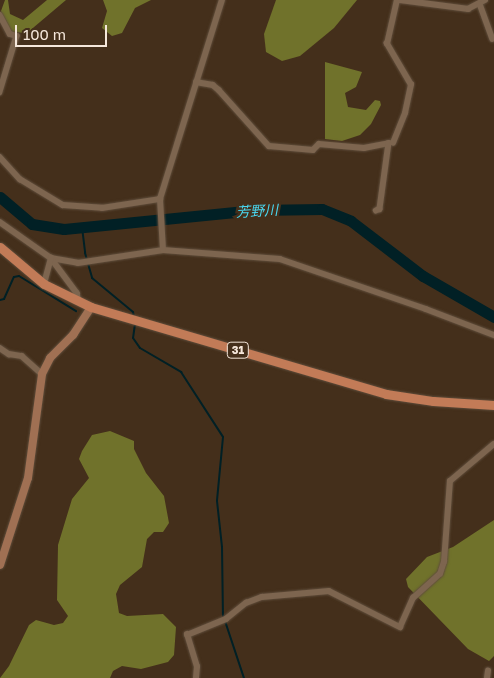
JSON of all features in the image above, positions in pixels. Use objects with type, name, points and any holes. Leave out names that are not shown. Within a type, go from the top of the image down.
[{"type":"main road","name":"31","points":[[0,246],[44,284],[91,307],[386,394],[433,401],[494,405]]},
{"type":"main road","points":[[0,564],[28,478],[42,374],[50,358],[73,335],[91,307]]},
{"type":"street","points":[[163,248],[160,201],[222,0]]},
{"type":"street","points":[[393,143],[405,113],[411,85],[387,44],[398,0],[468,9],[482,2],[493,39]]},
{"type":"street","points":[[0,15],[10,34],[17,36],[0,92]]},
{"type":"street","points":[[196,82],[213,85],[220,90],[270,146],[313,150],[319,144],[364,148],[380,142],[389,143],[380,209],[376,212]]},
{"type":"street","points":[[0,157],[20,179],[62,205],[102,208],[160,201]]},
{"type":"street","points":[[0,222],[51,258],[77,293],[79,302]]},
{"type":"street","points":[[51,258],[92,264],[163,248],[280,260],[426,309],[494,336]]},
{"type":"street","points":[[44,284],[51,258]]},
{"type":"street","points":[[0,348],[9,354],[22,356],[42,374]]},
{"type":"street","points":[[196,678],[196,667],[187,635],[222,620],[246,603],[262,598],[329,591],[400,627],[413,598],[440,574],[444,562],[450,481],[494,444]]},
{"type":"shaded area","points":[[5,0],[8,0],[10,14],[23,20],[47,0],[66,0],[27,33],[12,32],[4,20],[1,11]]},
{"type":"shaded area","points":[[103,0],[151,0],[135,8],[122,33],[112,36],[102,28],[107,11]]},
{"type":"shaded area","points":[[276,0],[357,0],[334,28],[300,56],[282,61],[266,52],[264,34]]},
{"type":"shaded area","points":[[325,62],[362,72],[356,87],[345,93],[348,107],[366,110],[375,100],[380,101],[381,105],[371,124],[360,135],[342,141],[325,139]]},
{"type":"shaded area","points":[[110,431],[134,441],[134,449],[146,473],[164,496],[169,523],[163,532],[154,532],[147,539],[142,567],[120,585],[116,594],[119,613],[127,616],[163,614],[176,627],[174,655],[168,662],[141,669],[122,666],[113,671],[110,678],[0,678],[9,666],[29,625],[36,620],[54,625],[63,623],[68,616],[57,600],[58,545],[72,499],[89,478],[79,459],[82,451],[92,435]]},
{"type":"shaded area","points":[[494,520],[494,656],[489,661],[468,649],[408,587],[406,579],[427,557],[453,547]]},
{"type":"waterway","name":"芳野川","points":[[0,197],[32,224],[64,229],[255,210],[322,209],[351,221],[423,276],[494,317]]},
{"type":"waterway","points":[[82,227],[85,253],[92,278],[133,312],[134,317]]},
{"type":"waterway","points":[[0,300],[4,299],[14,277],[19,276],[76,311]]},
{"type":"waterway","points":[[135,324],[133,338],[140,348],[181,372],[223,437],[217,501],[222,547],[223,615],[244,678]]}]
